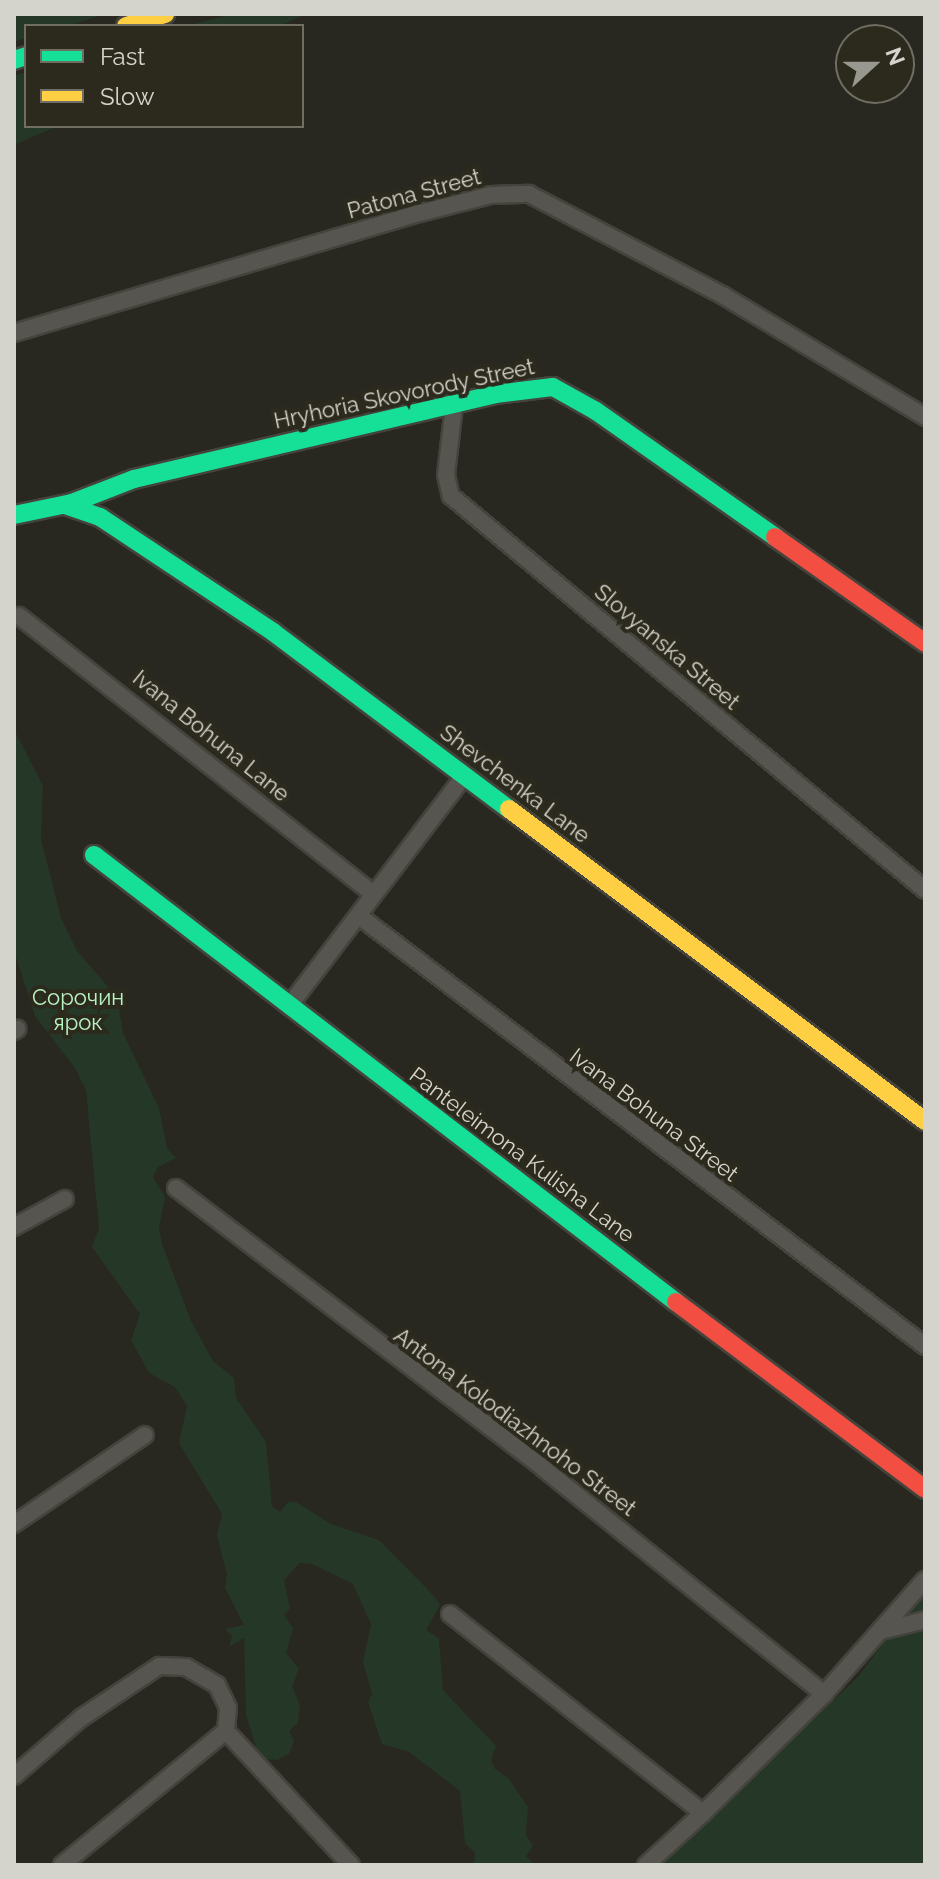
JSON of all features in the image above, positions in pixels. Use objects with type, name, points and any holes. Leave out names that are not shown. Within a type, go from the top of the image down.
[{"type":"street","points":[[132,24],[165,14]]},
{"type":"street","name":"Patona Street","points":[[14,333],[454,203],[529,194],[724,296],[925,417]]},
{"type":"street","name":"Hryhoria Skovorody Street","points":[[14,515],[65,505],[134,479],[537,387],[564,390],[925,643]]},
{"type":"street","name":"Slovyanska Street","points":[[454,406],[446,475],[451,496],[925,890]]},
{"type":"street","name":"Shevchenka Lane","points":[[65,505],[100,517],[273,632],[925,1121]]},
{"type":"street","name":"Ivana Bohuna Lane","points":[[19,616],[373,894]]},
{"type":"street","points":[[289,1006],[464,776]]},
{"type":"street","name":"Panteleimona Kulisha Lane","points":[[94,855],[925,1489]]},
{"type":"street","name":"Ivana Bohuna Street","points":[[359,916],[925,1346]]},
{"type":"street","name":"Antona Kolodiazhnoho Street","points":[[176,1188],[543,1468],[824,1694]]},
{"type":"street","points":[[14,1227],[65,1199]]},
{"type":"street","points":[[14,1524],[145,1435]]},
{"type":"street","points":[[646,1865],[824,1694],[925,1580]]},
{"type":"street","points":[[450,1614],[703,1813]]},
{"type":"street","points":[[880,1631],[925,1620]]},
{"type":"street","points":[[14,1776],[81,1718],[159,1666],[186,1667],[217,1685],[228,1708],[226,1731],[62,1865]]},
{"type":"street","points":[[226,1731],[351,1865]]},
{"type":"green space","points":[[14,14],[106,14],[74,24],[24,24],[24,39],[14,42]]},
{"type":"green space","points":[[232,14],[306,14],[284,24],[194,24]]},
{"type":"green space","points":[[24,73],[24,128],[53,128],[14,145],[14,76]]},
{"type":"green space","name":"Сорочин ярок","points":[[14,729],[43,786],[41,839],[61,918],[77,951],[117,997],[123,1033],[159,1108],[167,1148],[176,1158],[158,1167],[153,1177],[165,1197],[159,1228],[162,1244],[191,1321],[213,1361],[234,1378],[236,1398],[266,1442],[272,1506],[280,1512],[288,1502],[296,1502],[331,1524],[379,1540],[433,1595],[440,1605],[426,1630],[439,1638],[443,1690],[496,1746],[491,1760],[495,1769],[508,1778],[528,1807],[526,1835],[533,1846],[526,1856],[535,1865],[474,1865],[475,1853],[465,1843],[460,1791],[409,1752],[382,1744],[368,1702],[372,1694],[363,1662],[371,1624],[353,1584],[312,1564],[300,1563],[284,1580],[290,1609],[284,1615],[293,1628],[286,1653],[299,1669],[292,1686],[300,1705],[298,1723],[289,1731],[294,1741],[289,1754],[277,1760],[266,1759],[256,1747],[246,1715],[244,1638],[229,1647],[232,1636],[225,1629],[244,1625],[225,1588],[227,1574],[217,1535],[222,1514],[179,1443],[187,1406],[175,1387],[149,1373],[131,1340],[140,1314],[92,1247],[99,1228],[86,1090],[75,1068],[35,1016],[14,951]]},
{"type":"green space","points":[[925,1588],[925,1865],[658,1865],[857,1678]]},
{"type":"traffic: fast","points":[[14,60],[24,57]]},
{"type":"traffic: fast","points":[[14,515],[72,503],[134,479],[495,394],[553,387],[596,411],[775,537]]},
{"type":"traffic: fast","points":[[65,505],[100,517],[273,632],[509,809]]},
{"type":"traffic: fast","points":[[94,855],[676,1302]]},
{"type":"traffic: slow","points":[[132,24],[165,14]]},
{"type":"traffic: slow","points":[[509,809],[925,1121]]},
{"type":"traffic: jam","points":[[775,537],[925,643]]},
{"type":"traffic: jam","points":[[676,1302],[925,1489]]}]
